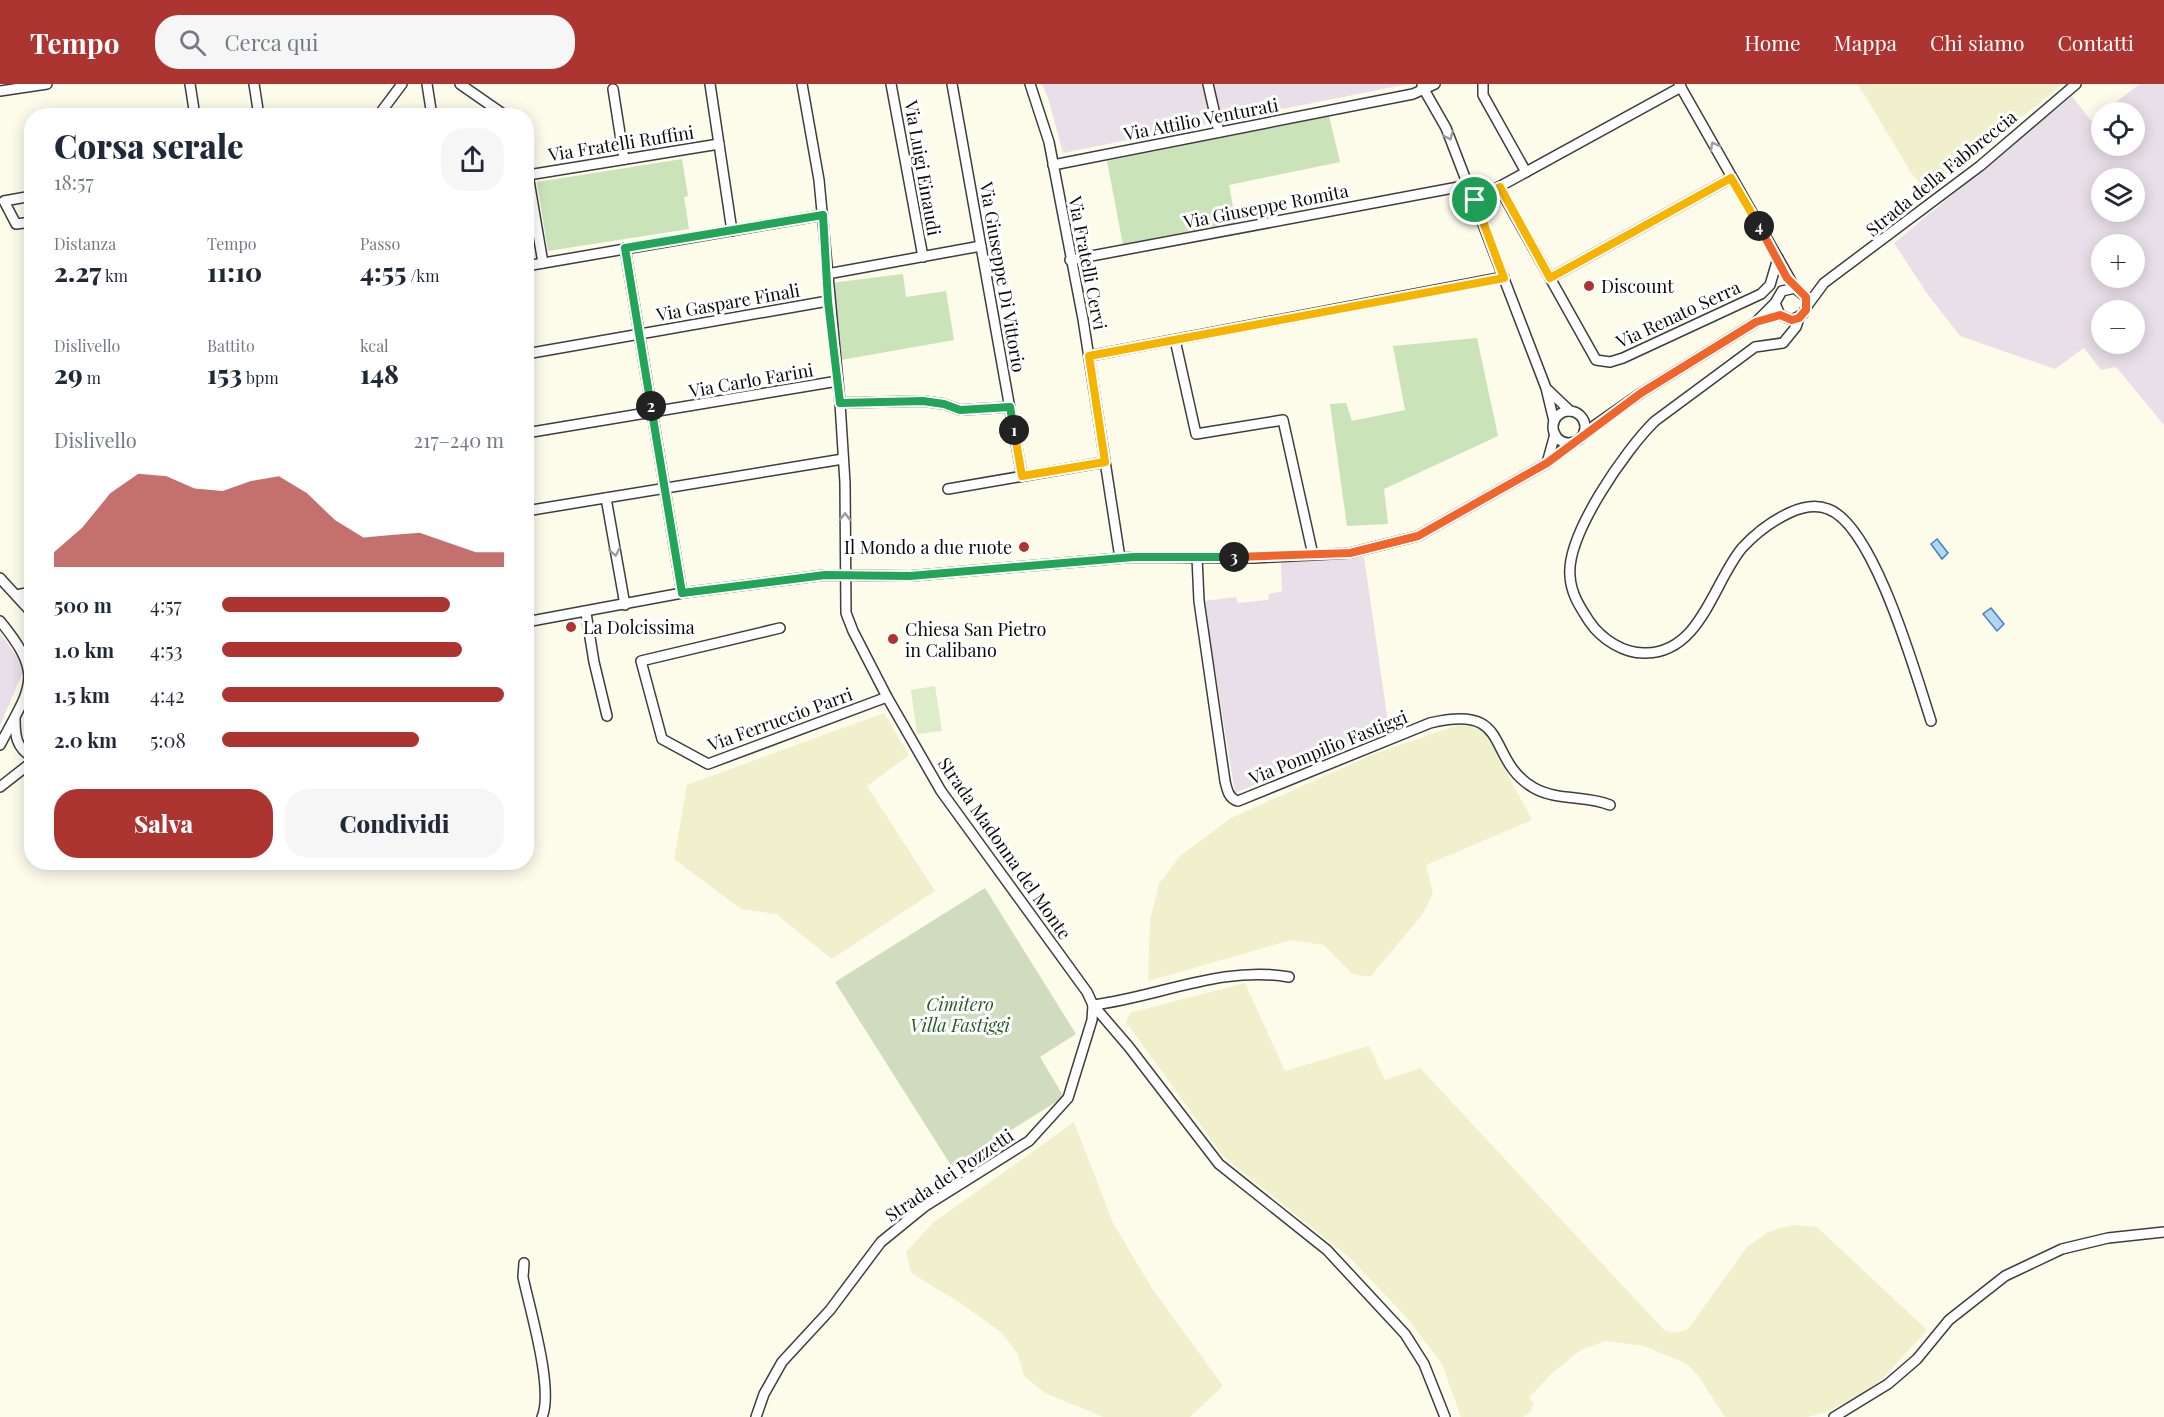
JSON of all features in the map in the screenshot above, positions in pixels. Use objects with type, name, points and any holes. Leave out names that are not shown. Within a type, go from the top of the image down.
[{"type":"street","points":[[0,91],[47,84]]},
{"type":"street","points":[[190,84],[194,108]]},
{"type":"street","points":[[254,84],[258,108]]},
{"type":"street","points":[[384,108],[402,84]]},
{"type":"street","points":[[427,84],[431,108]]},
{"type":"street","points":[[460,84],[494,108]]},
{"type":"street","points":[[710,84],[732,231]]},
{"type":"street","name":"Strada Madonna del Monte","points":[[802,84],[823,215],[828,301],[840,403],[846,613],[853,631],[887,697],[941,791],[1087,992],[1093,1005],[1129,1047],[1219,1164],[1327,1251],[1405,1334],[1424,1364],[1445,1417]]},
{"type":"street","name":"Via Luigi Einaudi","points":[[891,84],[922,257]]},
{"type":"street","name":"Via Giuseppe Di Vittorio","points":[[952,84],[1022,476]]},
{"type":"street","name":"Via Fratelli Cervi","points":[[1030,84],[1038,104],[1053,165],[1089,356],[1120,558]]},
{"type":"street","points":[[1208,84],[1219,132]]},
{"type":"street","points":[[1435,84],[1423,86],[1446,128],[1546,388],[1555,434],[1547,463]]},
{"type":"street","points":[[1483,84],[1484,95],[1526,172]]},
{"type":"street","name":"Strada della Fabbreccia","points":[[1787,339],[1824,283],[1980,166],[2076,84]]},
{"type":"street","points":[[1475,200],[1680,85],[1778,258],[1797,289],[1806,297],[1807,306]]},
{"type":"street","name":"Via Attilio Venturati","points":[[1053,165],[1413,94],[1423,86]]},
{"type":"street","points":[[613,89],[624,159]]},
{"type":"street","name":"Via Fratelli Ruffini","points":[[534,174],[719,144]]},
{"type":"street","points":[[1550,278],[1731,178]]},
{"type":"street","name":"Via Giuseppe Romita","points":[[1070,260],[1469,185]]},
{"type":"street","name":"Via Renato Serra","points":[[1500,187],[1596,360],[1610,362],[1623,358],[1761,294],[1770,285],[1778,258]]},
{"type":"street","points":[[24,197],[4,201],[16,224],[24,223]]},
{"type":"street","points":[[534,210],[543,263]]},
{"type":"street","points":[[534,265],[823,215]]},
{"type":"street","points":[[827,274],[981,246]]},
{"type":"street","points":[[625,248],[682,593]]},
{"type":"street","points":[[1089,356],[1504,278]]},
{"type":"street","name":"Strada della Fabbreccia","points":[[1584,433],[1641,393],[1756,322],[1775,303],[1782,291],[1824,283]]},
{"type":"street","name":"Via Gaspare Finali","points":[[534,353],[828,301]]},
{"type":"street","points":[[1775,303],[1783,317],[1787,339],[1783,343],[1755,347],[1655,421],[1640,435],[1581,528],[1570,559],[1572,590],[1595,630],[1611,642],[1644,653],[1663,651],[1681,642],[1696,625],[1727,570],[1743,548],[1759,532],[1799,508],[1815,506],[1829,509],[1846,519],[1867,550],[1902,634],[1931,721]]},
{"type":"street","name":"Strada della Fabbreccia","points":[[1756,322],[1783,317],[1799,318]]},
{"type":"street","points":[[1175,340],[1196,434],[1283,420],[1313,555]]},
{"type":"street","name":"Via Carlo Farini","points":[[534,432],[838,381]]},
{"type":"street","points":[[1546,388],[1570,411],[1583,419],[1606,418]]},
{"type":"street","points":[[840,403],[923,401],[944,404],[960,410],[1010,407]]},
{"type":"street","points":[[1554,421],[1561,414],[1570,411]]},
{"type":"street","points":[[534,621],[586,613],[682,593],[825,575],[910,576],[1120,558],[1350,553],[1418,536],[1547,463],[1571,443],[1579,440],[1584,433],[1583,419]]},
{"type":"street","points":[[1555,434],[1562,441],[1571,443]]},
{"type":"street","points":[[534,510],[843,459]]},
{"type":"street","points":[[948,489],[1105,462]]},
{"type":"street","points":[[606,498],[625,605]]},
{"type":"street","name":"Via Pompilio Fastiggi","points":[[1197,556],[1199,601],[1225,781],[1234,800],[1239,801],[1430,723],[1455,717],[1469,717],[1490,731],[1520,778],[1536,789],[1558,796],[1599,800],[1610,805]]},
{"type":"street","points":[[0,578],[24,604]]},
{"type":"street","points":[[16,595],[24,594]]},
{"type":"street","points":[[586,613],[594,662],[608,716]]},
{"type":"street","points":[[0,621],[24,653]]},
{"type":"street","name":"Via Ferruccio Parri","points":[[780,628],[640,661],[662,739],[708,764],[887,697]]},
{"type":"street","points":[[0,745],[24,694]]},
{"type":"street","points":[[15,716],[15,733],[19,746],[24,750]]},
{"type":"street","points":[[0,787],[24,768]]},
{"type":"street","points":[[1093,1005],[1121,1002],[1239,973],[1264,972],[1289,977]]},
{"type":"street","name":"Strada dei Pozzetti","points":[[756,1417],[764,1394],[782,1362],[831,1310],[880,1242],[924,1207],[1029,1141],[1068,1098],[1092,1020],[1093,1005]]},
{"type":"street","points":[[1834,1417],[1888,1384],[1917,1359],[1949,1320],[2006,1276],[2062,1249],[2108,1238],[2164,1232]]},
{"type":"street","points":[[524,1263],[523,1277],[546,1388],[546,1408],[542,1417]]},
{"type":"shaded area","points":[[1042,84],[1408,84],[1063,153]]},
{"type":"shaded area","points":[[2140,84],[2164,84],[2164,425],[2116,367],[2101,370],[2084,348],[2055,369],[1960,336],[1926,292],[1894,243],[2072,96],[2091,121],[2091,156],[2145,156],[2145,102],[2116,102]]},
{"type":"shaded area","points":[[1364,557],[1389,729],[1235,793],[1204,601],[1236,597],[1238,603],[1268,600],[1269,594],[1282,591],[1281,563]]},
{"type":"shaded area","points":[[0,633],[22,664],[22,674],[0,726]]},
{"type":"green space","points":[[1858,84],[2063,84],[1937,185],[1928,186],[1920,183],[1912,174]]},
{"type":"green space","points":[[1329,116],[1340,162],[1229,185],[1236,224],[1123,245],[1107,161]]},
{"type":"green space","points":[[682,159],[688,196],[684,197],[689,229],[548,251],[537,182]]},
{"type":"green space","points":[[903,274],[906,297],[946,291],[954,340],[841,360],[831,308],[835,302],[831,283]]},
{"type":"green space","points":[[1477,338],[1498,436],[1384,489],[1388,524],[1347,526],[1330,404],[1346,403],[1352,421],[1405,410],[1393,346]]},
{"type":"green space","points":[[935,686],[942,731],[917,734],[911,690]]},
{"type":"green space","points":[[884,713],[909,755],[867,786],[935,891],[832,959],[776,914],[741,909],[674,859],[687,785]]},
{"type":"green space","points":[[1458,725],[1474,726],[1486,734],[1532,820],[1426,865],[1433,893],[1422,915],[1370,977],[1353,974],[1324,945],[1291,940],[1148,981],[1150,921],[1159,884],[1180,856],[1231,818],[1374,754]]},
{"type":"green space","name":"Cimitero Villa Fastiggi","points":[[985,888],[1076,1034],[1040,1057],[1064,1097],[952,1167],[835,982]]},
{"type":"green space","points":[[1245,983],[1285,1071],[1369,1046],[1385,1080],[1420,1068],[1664,1330],[1676,1333],[1688,1329],[1747,1247],[1768,1232],[1792,1225],[1817,1227],[1927,1330],[1885,1376],[1863,1395],[1823,1413],[1807,1417],[1725,1417],[1697,1374],[1687,1364],[1644,1346],[1605,1341],[1581,1350],[1551,1374],[1529,1398],[1534,1404],[1528,1414],[1523,1417],[1461,1417],[1442,1364],[1407,1318],[1350,1258],[1224,1157],[1126,1022],[1130,1013]]},
{"type":"green space","points":[[1074,1122],[1113,1223],[1151,1287],[1223,1386],[1190,1417],[1103,1417],[1045,1393],[1025,1377],[1017,1353],[1001,1332],[959,1302],[911,1273],[906,1252],[934,1222]]},
{"type":"water","points":[[1937,539],[1948,553],[1942,559],[1931,544]]},
{"type":"water","points":[[1991,608],[2004,624],[1997,631],[1983,614]]},
{"type":"place","name":"Discount","points":[[1589,286]]},
{"type":"place","name":"Il Mondo a due ruote","points":[[1024,547]]},
{"type":"place","name":"La Dolcissima","points":[[571,627]]},
{"type":"place","name":"Chiesa San Pietro in Calibano","points":[[893,639]]},
{"type":"route","points":[[1731,178],[1778,258],[1787,278],[1806,297],[1806,310],[1799,318],[1792,320],[1780,315],[1756,322],[1641,393],[1584,433],[1579,440],[1571,443],[1560,455],[1547,463],[1418,536],[1383,546],[1350,553],[1254,558],[1134,557],[910,576],[825,575],[682,593],[625,248],[823,215],[828,301],[840,403],[923,401],[944,404],[960,410],[1010,407],[1022,476],[1105,462],[1089,356],[1504,278],[1475,200],[1500,187],[1550,278],[1731,178]]}]
